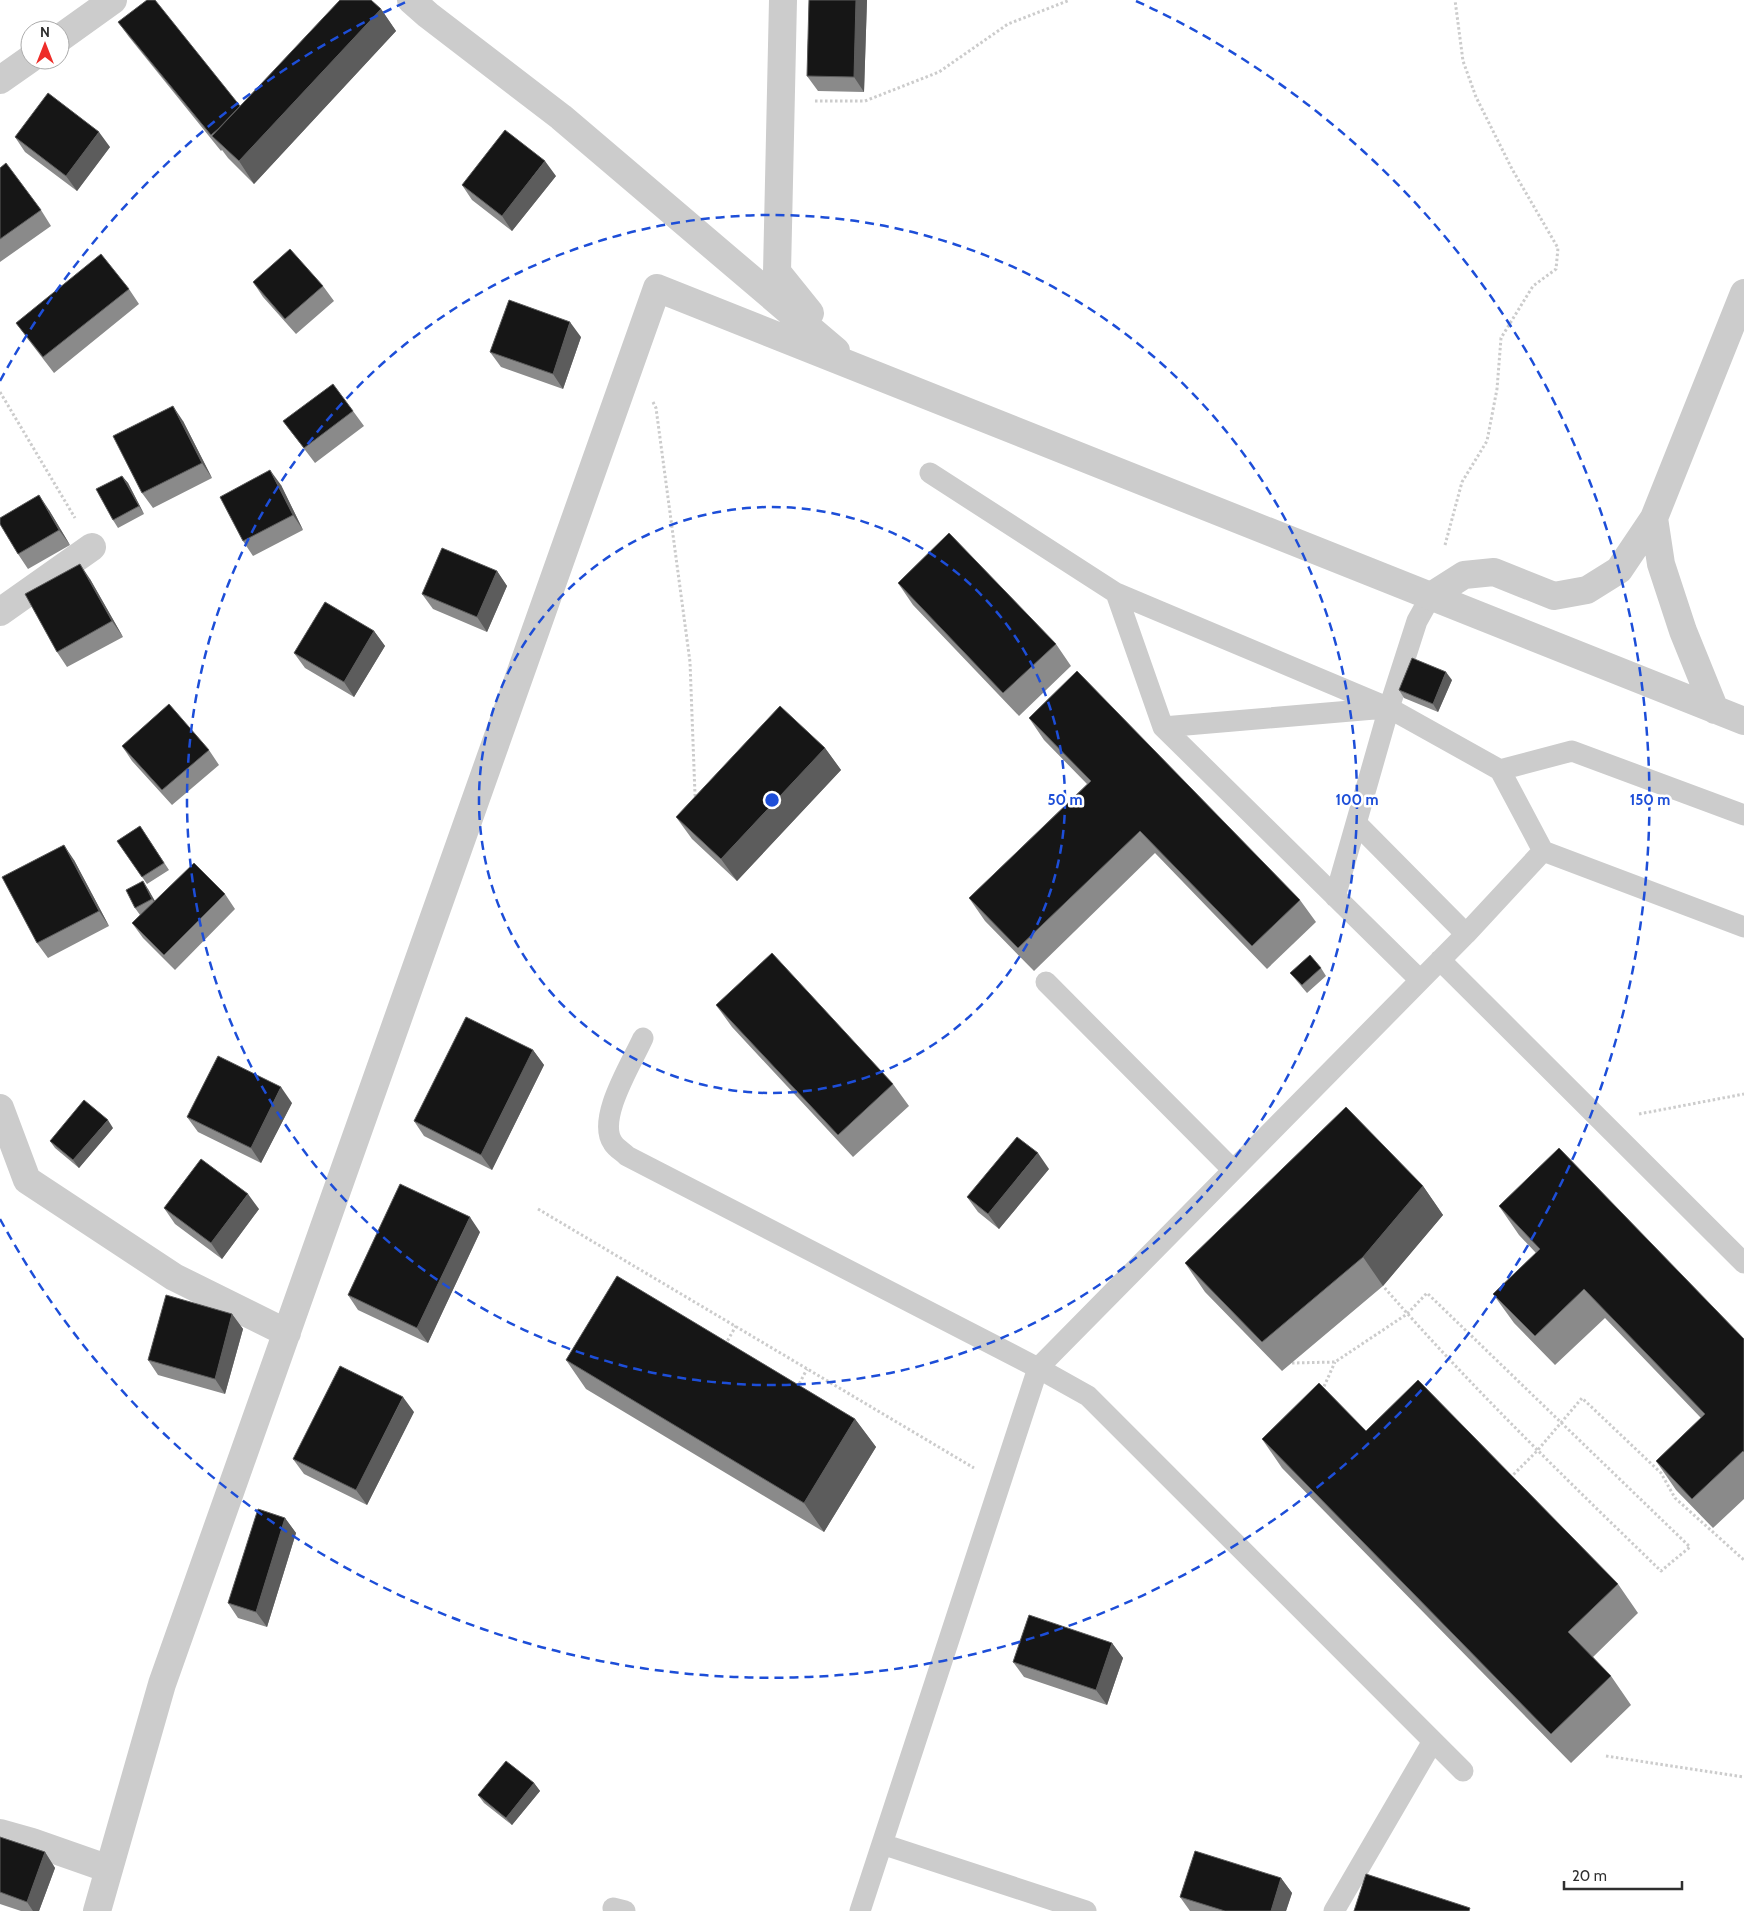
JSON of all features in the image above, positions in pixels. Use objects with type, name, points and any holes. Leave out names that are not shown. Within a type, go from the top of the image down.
[{"type":"street","points":[[70,31],[113,0]]},
{"type":"street","points":[[411,0],[561,117],[854,366]]},
{"type":"street","points":[[784,0],[777,272],[854,366]]},
{"type":"street","points":[[0,80],[20,66]]},
{"type":"street","points":[[97,1911],[162,1684],[657,288],[1744,721]]},
{"type":"street","points":[[1431,596],[1464,575],[1494,572],[1554,596],[1587,590],[1618,570],[1654,518],[1734,346],[1744,293]]},
{"type":"street","points":[[1654,518],[1661,564],[1684,631],[1715,710]]},
{"type":"street","points":[[0,612],[92,547]]},
{"type":"street","points":[[0,1108],[10,1159],[27,1180],[174,1277],[287,1333]]},
{"type":"street","points":[[0,1832],[109,1870]]},
{"type":"lane","points":[[930,474],[1116,592],[1389,708],[1500,770],[1543,851],[1744,927]]},
{"type":"lane","points":[[1116,592],[1163,726],[1420,980]]},
{"type":"lane","points":[[1335,897],[1389,708],[1417,621],[1431,596]]},
{"type":"lane","points":[[1163,726],[1389,708]]},
{"type":"lane","points":[[1500,770],[1572,751],[1744,815]]},
{"type":"lane","points":[[1357,824],[1466,934]]},
{"type":"lane","points":[[860,1911],[1038,1368],[1466,934],[1543,851]]},
{"type":"lane","points":[[1440,960],[1744,1263]]},
{"type":"lane","points":[[1046,982],[1233,1170]]},
{"type":"lane","points":[[643,1038],[610,1108],[607,1128],[613,1143],[627,1156],[1038,1368],[1088,1396],[1463,1771]]},
{"type":"lane","points":[[1334,1911],[1433,1741]]},
{"type":"lane","points":[[882,1844],[1086,1911]]},
{"type":"path","points":[[781,102],[865,101],[939,72],[1008,24],[1070,0]]},
{"type":"path","points":[[1431,596],[1462,482],[1487,441],[1497,389],[1501,338],[1533,286],[1556,269],[1558,248],[1512,169],[1476,98],[1463,61],[1454,0]]},
{"type":"path","points":[[631,362],[656,408],[690,662],[695,795],[698,802]]},
{"type":"path","points":[[0,392],[92,547]]},
{"type":"path","points":[[1602,1121],[1744,1094]]},
{"type":"path","points":[[538,1209],[1000,1484]]},
{"type":"path","points":[[1292,1363],[1335,1362],[1407,1314],[1427,1294],[1690,1547],[1660,1571],[1537,1451],[1407,1314],[1383,1286]]},
{"type":"path","points":[[724,1347],[736,1326]]},
{"type":"path","points":[[1320,1397],[1335,1362]]},
{"type":"path","points":[[796,1390],[807,1368]]},
{"type":"path","points":[[1508,1480],[1537,1451],[1582,1398],[1660,1473],[1675,1498],[1744,1560]]},
{"type":"path","points":[[1606,1756],[1744,1777]]},
{"type":"building","points":[[147,0],[155,0],[240,106],[211,135],[118,22]]},
{"type":"building","points":[[340,0],[371,0],[381,9],[239,161],[212,136]]},
{"type":"building","points":[[809,0],[856,0],[854,77],[807,76]]},
{"type":"building","points":[[48,93],[99,132],[66,176],[15,137]]},
{"type":"building","points":[[505,130],[545,161],[502,216],[462,185]]},
{"type":"building","points":[[6,163],[41,210],[0,239],[0,168]]},
{"type":"building","points":[[290,249],[323,286],[285,319],[253,282]]},
{"type":"building","points":[[101,254],[129,289],[43,357],[16,323]]},
{"type":"building","points":[[509,300],[570,322],[553,374],[490,352]]},
{"type":"building","points":[[333,384],[353,411],[304,448],[283,421]]},
{"type":"building","points":[[173,406],[202,463],[142,493],[113,436]]},
{"type":"building","points":[[270,470],[293,515],[243,541],[220,497]]},
{"type":"building","points":[[122,476],[139,506],[113,520],[96,489]]},
{"type":"building","points":[[39,495],[59,530],[18,554],[0,524],[0,518]]},
{"type":"building","points":[[949,533],[1056,644],[1003,693],[898,583]]},
{"type":"building","points":[[442,548],[497,571],[477,617],[422,594]]},
{"type":"building","points":[[80,564],[112,621],[57,652],[25,594]]},
{"type":"building","points":[[325,602],[374,631],[344,682],[294,653]]},
{"type":"building","points":[[1412,658],[1446,672],[1433,704],[1399,690]]},
{"type":"building","points":[[1077,671],[1300,900],[1252,946],[1140,831],[1018,948],[969,898],[1091,781],[1029,718]]},
{"type":"building","points":[[169,704],[209,750],[162,790],[122,746]]},
{"type":"building","points":[[780,706],[825,748],[721,859],[676,817]]},
{"type":"building","points":[[140,826],[164,863],[142,877],[117,841]]},
{"type":"building","points":[[64,845],[99,911],[37,943],[2,877]]},
{"type":"building","points":[[194,863],[225,894],[164,955],[132,923]]},
{"type":"building","points":[[143,881],[152,899],[135,908],[126,890]]},
{"type":"building","points":[[772,953],[893,1084],[838,1135],[716,1005]]},
{"type":"building","points":[[1310,955],[1321,968],[1302,985],[1290,973]]},
{"type":"building","points":[[466,1017],[533,1050],[481,1155],[414,1121]]},
{"type":"building","points":[[218,1056],[281,1087],[251,1148],[187,1117]]},
{"type":"building","points":[[84,1100],[108,1120],[73,1160],[50,1141]]},
{"type":"building","points":[[1346,1107],[1423,1186],[1363,1257],[1262,1342],[1185,1263]]},
{"type":"building","points":[[1017,1137],[1038,1153],[988,1214],[967,1197]]},
{"type":"building","points":[[1559,1148],[1744,1339],[1744,1452],[1692,1499],[1656,1461],[1705,1414],[1584,1289],[1535,1336],[1493,1294],[1540,1249],[1499,1206]]},
{"type":"building","points":[[201,1159],[248,1194],[211,1243],[164,1208]]},
{"type":"building","points":[[400,1184],[470,1217],[417,1328],[348,1295]]},
{"type":"building","points":[[617,1276],[855,1419],[804,1503],[566,1360]]},
{"type":"building","points":[[166,1295],[232,1314],[215,1379],[148,1360]]},
{"type":"building","points":[[340,1366],[403,1397],[356,1490],[293,1459]]},
{"type":"building","points":[[1418,1380],[1618,1584],[1568,1632],[1611,1676],[1551,1734],[1262,1439],[1319,1383],[1366,1431]]},
{"type":"building","points":[[258,1509],[285,1518],[256,1612],[228,1603]]},
{"type":"building","points":[[1029,1615],[1112,1643],[1096,1690],[1013,1662]]},
{"type":"building","points":[[506,1761],[534,1783],[506,1818],[478,1795]]},
{"type":"building","points":[[0,1837],[45,1852],[27,1902],[0,1892]]},
{"type":"building","points":[[1195,1851],[1281,1878],[1271,1911],[1225,1911],[1180,1897]]},
{"type":"building","points":[[1366,1874],[1470,1908],[1469,1911],[1354,1911]]}]
